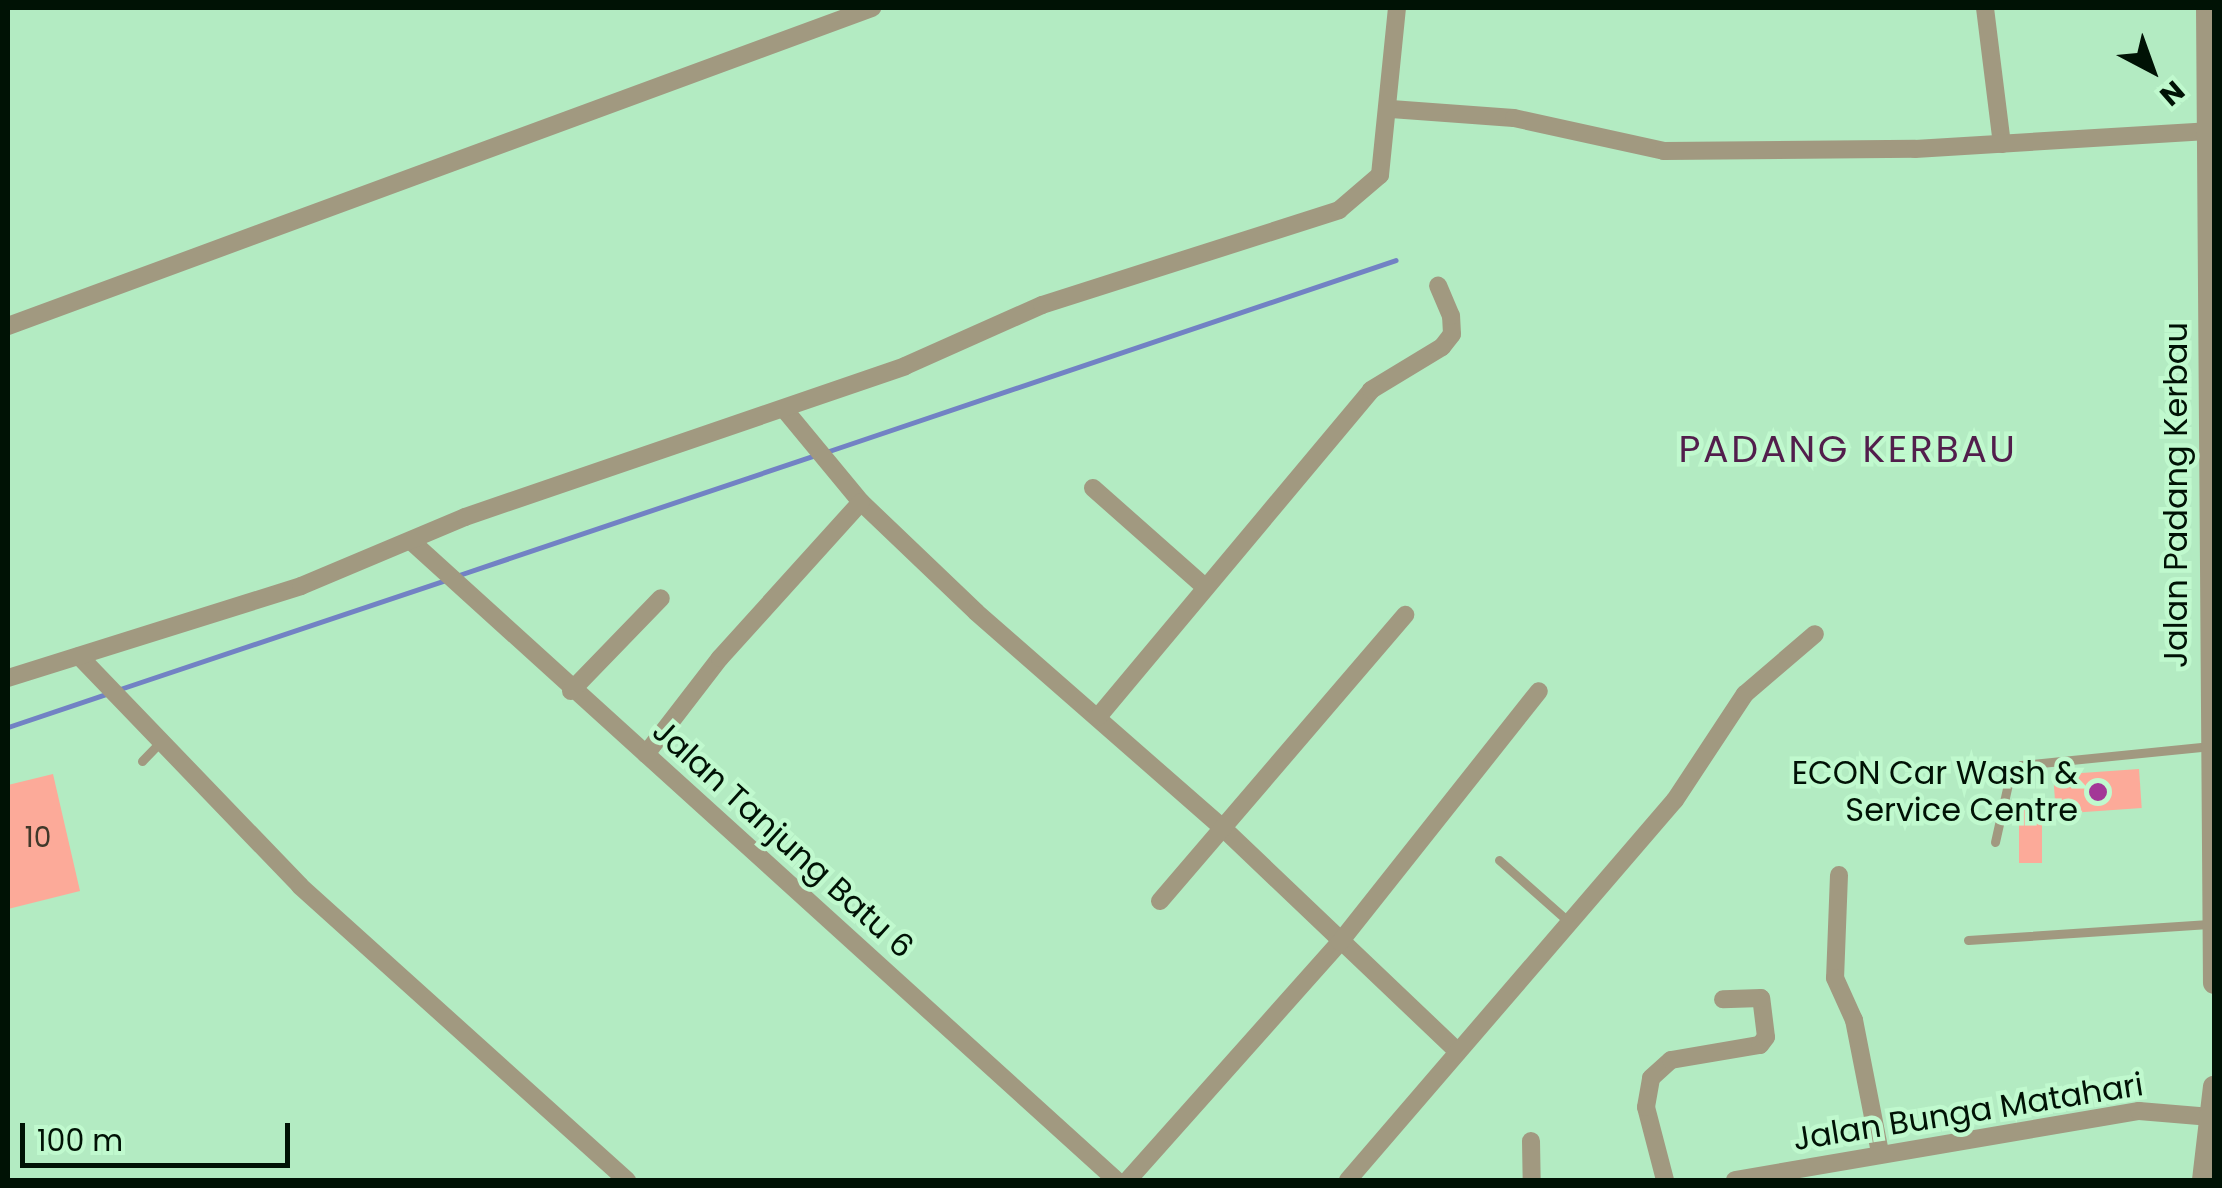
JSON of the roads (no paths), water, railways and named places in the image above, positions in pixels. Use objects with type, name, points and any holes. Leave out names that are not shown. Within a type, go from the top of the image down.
[{"type":"street","points":[[8,326],[872,8]]},
{"type":"street","points":[[8,678],[86,662],[784,409],[1042,305],[1340,210],[1380,175],[1391,109],[1397,8]]},
{"type":"street","points":[[1985,8],[2002,144]]},
{"type":"street","name":"Jalan Padang Kerbau","points":[[2207,8],[2214,983]]},
{"type":"street","points":[[1391,109],[1466,112],[1664,150],[2002,144],[2207,131]]},
{"type":"street","points":[[1098,717],[1371,390],[1442,347],[1452,334],[1451,316],[1438,286]]},
{"type":"street","points":[[784,409],[794,428],[861,502],[1224,829],[1458,1052]]},
{"type":"street","points":[[1093,488],[1206,587]]},
{"type":"street","points":[[646,754],[720,658],[861,502]]},
{"type":"street","name":"Jalan Tanjung Batu 6","points":[[411,542],[571,691],[646,754],[1116,1180]]},
{"type":"street","points":[[571,691],[661,598]]},
{"type":"street","points":[[1160,901],[1405,615]]},
{"type":"street","points":[[1348,1180],[1674,800],[1745,694],[1816,634]]},
{"type":"street","points":[[86,662],[300,886],[627,1180]]},
{"type":"street","points":[[1128,1180],[1340,942],[1539,691]]},
{"type":"street","points":[[1839,874],[1835,978],[1854,1020],[1880,1152]]},
{"type":"street","points":[[1664,1180],[1646,1107],[1652,1078],[1670,1060],[1748,1048],[1766,1036],[1762,998],[1724,999]]},
{"type":"street","points":[[2203,1180],[2214,1088]]},
{"type":"street","name":"Jalan Bunga Matahari","points":[[1735,1180],[1880,1152],[2139,1111],[2211,1118]]},
{"type":"street","points":[[1531,1141],[1532,1180]]},
{"type":"lane","points":[[142,761],[156,736]]},
{"type":"lane","points":[[1996,842],[2010,775],[2021,765],[2211,746]]},
{"type":"lane","points":[[1499,860],[1569,922]]},
{"type":"lane","points":[[1968,940],[2212,924]]},
{"type":"waterway","points":[[826,452],[1396,260]]},
{"type":"waterway","points":[[456,576],[815,455]]},
{"type":"waterway","points":[[120,689],[446,580]]},
{"type":"waterway","points":[[8,727],[109,693]]},
{"type":"place","name":"ECON Car Wash & Service Centre","points":[[2098,792]]},
{"type":"district","name":"PADANG KERBAU","points":[[1848,449]]}]
